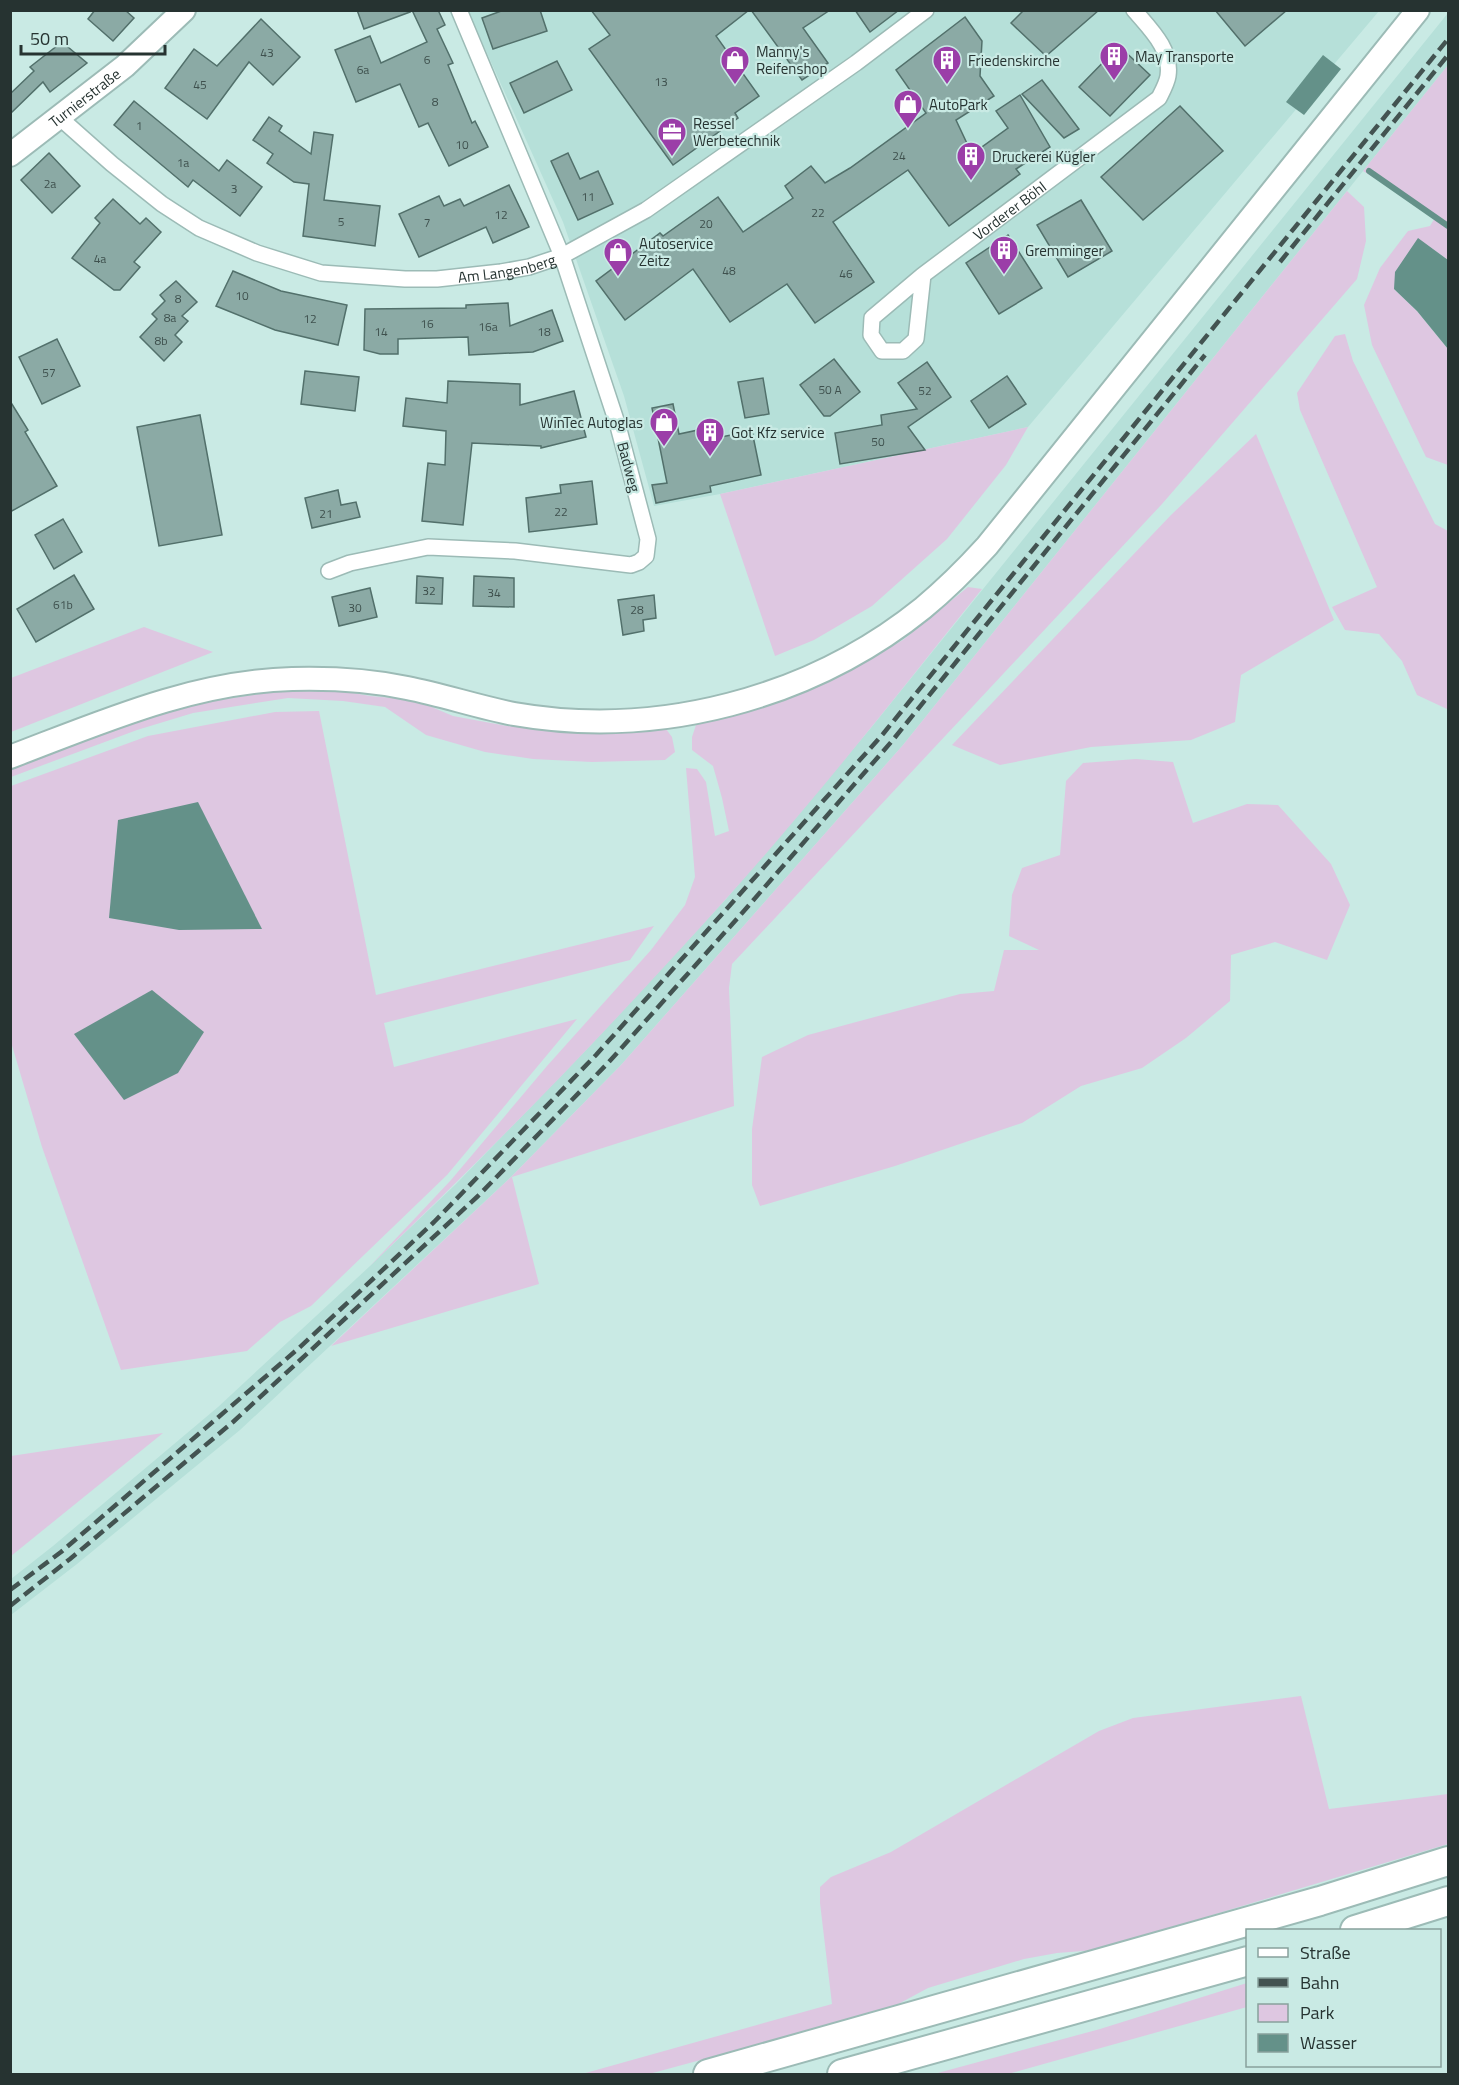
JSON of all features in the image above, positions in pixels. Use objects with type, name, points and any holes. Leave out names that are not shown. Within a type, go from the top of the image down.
[{"type":"highway","points":[[708,2074],[1308,1904],[1449,1861]]},
{"type":"highway","points":[[1358,1929],[1449,1901]]},
{"type":"highway","points":[[842,2074],[1246,1962]]},
{"type":"main road","name":"Turnierstraße","points":[[10,156],[126,66],[184,10]]},
{"type":"main road","points":[[10,757],[150,705],[234,684],[291,679],[349,680],[406,688],[516,714],[570,720],[625,720],[679,715],[738,702],[794,683],[848,657],[874,642],[922,608],[945,589],[987,546],[1419,10]]},
{"type":"street","name":"Badweg","points":[[329,571],[350,562],[428,547],[515,551],[631,565],[646,556],[648,539],[618,426],[562,256],[459,10]]},
{"type":"street","name":"Am Langenberg","points":[[59,117],[162,204],[199,228],[257,253],[321,273],[438,279],[501,272],[529,267],[562,256],[646,210],[856,63],[926,10]]},
{"type":"street","name":"Vorderer Böhl","points":[[923,275],[916,339],[903,351],[882,351],[871,335],[872,318],[923,275],[1159,98],[1168,77],[1167,56],[1160,42],[1134,10]]},
{"type":"shaded area","points":[[468,11],[1379,11],[1028,427],[720,494],[654,506],[624,396],[563,222]]},
{"type":"shaded area","points":[[1448,13],[1448,65],[903,745],[621,1065],[511,1177],[240,1430],[77,1564],[11,1615],[11,1579],[218,1407],[370,1266],[456,1184],[587,1049],[726,899],[870,729]]},
{"type":"green space","points":[[1448,65],[1448,260],[1418,239],[1394,289],[1417,311],[1448,349],[1448,465],[1426,457],[1372,345],[1364,305],[1380,268],[1408,231],[1430,226],[1436,216],[1363,171]]},
{"type":"green space","points":[[1347,191],[1364,207],[1366,241],[1357,279],[1162,504],[732,964],[729,988],[734,1106],[512,1177],[539,1284],[331,1346],[511,1177],[621,1065],[903,745]]},
{"type":"green space","points":[[1345,334],[1353,361],[1435,524],[1448,531],[1448,709],[1417,695],[1402,661],[1379,634],[1345,630],[1332,607],[1377,587],[1300,410],[1297,393],[1335,336]]},
{"type":"green space","points":[[1028,427],[1006,465],[947,539],[872,606],[814,640],[775,656],[720,494]]},
{"type":"green space","points":[[1256,434],[1334,620],[1241,675],[1235,722],[1191,740],[1091,747],[1000,765],[952,745],[1171,515]]},
{"type":"green space","points":[[968,587],[982,589],[856,746],[758,862],[551,1087],[370,1266],[451,1180],[547,1066],[651,950],[685,905],[695,877],[686,768],[697,769],[706,782],[715,836],[729,831],[713,766],[692,750],[692,737],[697,722],[758,708],[839,676],[903,640]]},
{"type":"green space","points":[[144,627],[213,652],[11,732],[11,678]]},
{"type":"green space","points":[[285,690],[342,691],[415,700],[453,716],[507,726],[580,733],[666,729],[672,737],[675,752],[665,760],[592,762],[533,759],[485,752],[426,735],[385,707],[343,701],[288,698],[193,713],[137,730],[11,777],[11,765],[154,710]]},
{"type":"green space","points":[[319,711],[376,995],[654,926],[630,960],[384,1023],[394,1067],[577,1019],[447,1175],[311,1306],[280,1322],[247,1351],[121,1370],[42,1147],[11,1042],[11,786],[148,736],[275,712]]},
{"type":"green space","points":[[1136,759],[1173,762],[1193,823],[1247,804],[1278,805],[1331,864],[1350,905],[1327,960],[1275,942],[1231,955],[1230,1001],[1186,1038],[1142,1068],[1081,1086],[1022,1123],[895,1166],[760,1206],[752,1185],[752,1129],[762,1057],[808,1035],[960,994],[994,991],[1004,950],[1039,950],[1009,936],[1012,895],[1022,868],[1060,855],[1066,781],[1083,763]]},
{"type":"green space","points":[[163,1433],[11,1556],[11,1456]]},
{"type":"green space","points":[[1301,1696],[1329,1809],[1448,1794],[1448,1844],[1096,1950],[1057,1953],[1024,1959],[928,1988],[891,2008],[649,2074],[582,2074],[832,2004],[820,1887],[831,1877],[891,1852],[1099,1731],[1133,1718]]},
{"type":"green space","points":[[1246,1983],[1246,2007],[1008,2074],[934,2074],[1100,2029]]},
{"type":"water","points":[[1323,55],[1341,69],[1304,115],[1286,102]]},
{"type":"water","points":[[1418,238],[1448,260],[1448,349],[1417,311],[1394,289],[1395,272]]},
{"type":"water","points":[[198,802],[262,929],[179,930],[109,918],[118,820]]},
{"type":"water","points":[[152,990],[204,1032],[178,1073],[124,1100],[74,1034]]},
{"type":"building","points":[[95,10],[125,10],[134,18],[113,41],[88,19]]},
{"type":"building","points":[[357,10],[409,10],[410,12],[364,29]]},
{"type":"building","points":[[412,10],[438,10],[445,25],[437,29],[453,63],[448,65],[472,123],[475,121],[488,147],[449,166],[428,123],[419,127],[400,84],[356,102],[335,50],[370,36],[381,63],[427,42]]},
{"type":"building","points":[[504,10],[540,10],[547,31],[493,49],[482,18]]},
{"type":"building","points":[[591,10],[749,10],[716,36],[759,96],[735,113],[738,118],[673,165],[589,49],[610,35]]},
{"type":"building","points":[[751,10],[830,10],[803,28],[828,63],[802,80]]},
{"type":"building","points":[[855,10],[899,10],[870,32]]},
{"type":"building","points":[[1024,10],[1099,10],[1046,56],[1011,23]]},
{"type":"building","points":[[1215,10],[1287,10],[1245,46]]},
{"type":"building","points":[[965,17],[982,41],[980,76],[994,96],[956,120],[972,154],[1008,128],[996,111],[1020,95],[1050,147],[1016,169],[1020,174],[949,226],[908,170],[833,222],[874,282],[815,323],[787,284],[730,322],[693,269],[625,320],[596,281],[660,233],[663,236],[718,197],[743,232],[793,198],[785,186],[811,166],[825,183],[850,168],[926,113],[896,70]]},
{"type":"building","points":[[261,19],[300,57],[273,85],[249,62],[207,119],[165,88],[194,49],[217,66]]},
{"type":"building","points":[[62,42],[87,63],[50,92],[43,82],[10,114],[10,94],[34,71],[30,67]]},
{"type":"building","name":"May Transporte","points":[[1119,46],[1150,75],[1110,116],[1079,87]]},
{"type":"building","points":[[557,61],[572,90],[524,113],[510,83]]},
{"type":"building","points":[[1042,80],[1079,129],[1064,138],[1022,94]]},
{"type":"building","points":[[134,101],[219,171],[227,160],[262,187],[240,216],[193,180],[188,187],[114,125]]},
{"type":"building","points":[[1180,106],[1223,151],[1143,220],[1101,177]]},
{"type":"building","points":[[269,117],[282,126],[279,131],[311,154],[314,132],[333,135],[324,200],[380,206],[375,246],[303,236],[309,184],[294,182],[267,163],[273,154],[253,140]]},
{"type":"building","points":[[49,153],[80,186],[52,213],[21,180]]},
{"type":"building","points":[[568,153],[580,179],[598,171],[613,204],[578,220],[551,161]]},
{"type":"building","points":[[509,185],[529,227],[493,243],[486,227],[419,257],[399,214],[439,196],[444,206],[460,199],[464,206]]},
{"type":"building","points":[[113,199],[140,224],[146,218],[161,232],[134,262],[140,267],[120,290],[114,290],[72,258],[100,223],[95,218]]},
{"type":"building","points":[[1081,200],[1112,251],[1068,277],[1037,225]]},
{"type":"building","name":"Gremminger","points":[[1008,235],[1042,288],[999,314],[966,263]]},
{"type":"building","points":[[233,271],[281,291],[347,305],[338,345],[275,330],[216,306]]},
{"type":"building","points":[[176,281],[197,302],[182,316],[188,321],[175,335],[182,342],[164,361],[140,337],[157,319],[152,314],[165,301],[160,295]]},
{"type":"building","points":[[508,303],[510,326],[552,310],[563,341],[533,352],[469,355],[468,337],[398,339],[398,354],[380,354],[364,350],[365,309],[466,308],[466,305]]},
{"type":"building","points":[[57,339],[80,386],[42,404],[19,357]]},
{"type":"building","points":[[834,359],[860,392],[830,416],[824,416],[800,385]]},
{"type":"building","points":[[927,362],[951,397],[908,427],[925,450],[840,464],[835,433],[882,425],[881,415],[917,409],[898,383]]},
{"type":"building","points":[[305,371],[359,377],[355,411],[301,404]]},
{"type":"building","points":[[1007,376],[1026,404],[989,428],[971,401]]},
{"type":"building","points":[[763,378],[769,414],[745,418],[738,382]]},
{"type":"building","points":[[448,381],[520,384],[520,405],[574,391],[586,437],[541,448],[541,446],[472,443],[463,525],[422,521],[428,463],[445,465],[446,431],[403,426],[406,398],[447,403]]},
{"type":"building","points":[[10,401],[28,430],[25,432],[57,486],[10,512]]},
{"type":"building","name":"Got Kfz service","points":[[673,404],[679,434],[703,429],[706,440],[752,431],[761,475],[710,486],[711,492],[656,503],[652,485],[667,483],[652,408]]},
{"type":"building","points":[[200,415],[222,535],[159,546],[137,427]]},
{"type":"building","points":[[592,481],[597,524],[529,532],[526,498],[561,493],[560,485]]},
{"type":"building","points":[[338,490],[341,505],[356,502],[360,517],[312,528],[305,498]]},
{"type":"building","points":[[63,519],[82,552],[54,569],[35,535]]},
{"type":"building","points":[[74,575],[94,609],[36,642],[17,609]]},
{"type":"building","points":[[417,576],[443,578],[442,604],[416,603]]},
{"type":"building","points":[[474,576],[514,578],[514,607],[473,606]]},
{"type":"building","points":[[370,588],[377,617],[339,626],[332,597]]},
{"type":"building","points":[[654,595],[656,618],[643,620],[644,631],[623,635],[618,600]]},
{"type":"waterway","points":[[1369,171],[1448,226]]},
{"type":"railway","points":[[10,1590],[61,1552],[299,1348],[434,1222],[596,1055],[883,734],[1448,39]]},
{"type":"railway","points":[[1280,262],[1448,55]]},
{"type":"railway","points":[[10,1606],[70,1559],[233,1422],[478,1196],[608,1063],[892,741],[1205,355]]},
{"type":"place","name":"May Transporte","points":[[1114,82]]},
{"type":"place","name":"Manny's Reifenshop","points":[[735,86]]},
{"type":"place","name":"Friedenskirche","points":[[947,86]]},
{"type":"place","name":"AutoPark","points":[[908,130]]},
{"type":"place","name":"Ressel Werbetechnik","points":[[672,158]]},
{"type":"place","name":"Druckerei Kügler","points":[[971,182]]},
{"type":"place","name":"Gremminger","points":[[1004,276]]},
{"type":"place","name":"Autoservice Zeitz","points":[[618,278]]},
{"type":"place","name":"WinTec Autoglas","points":[[664,448]]},
{"type":"place","name":"Got Kfz service","points":[[710,458]]}]
